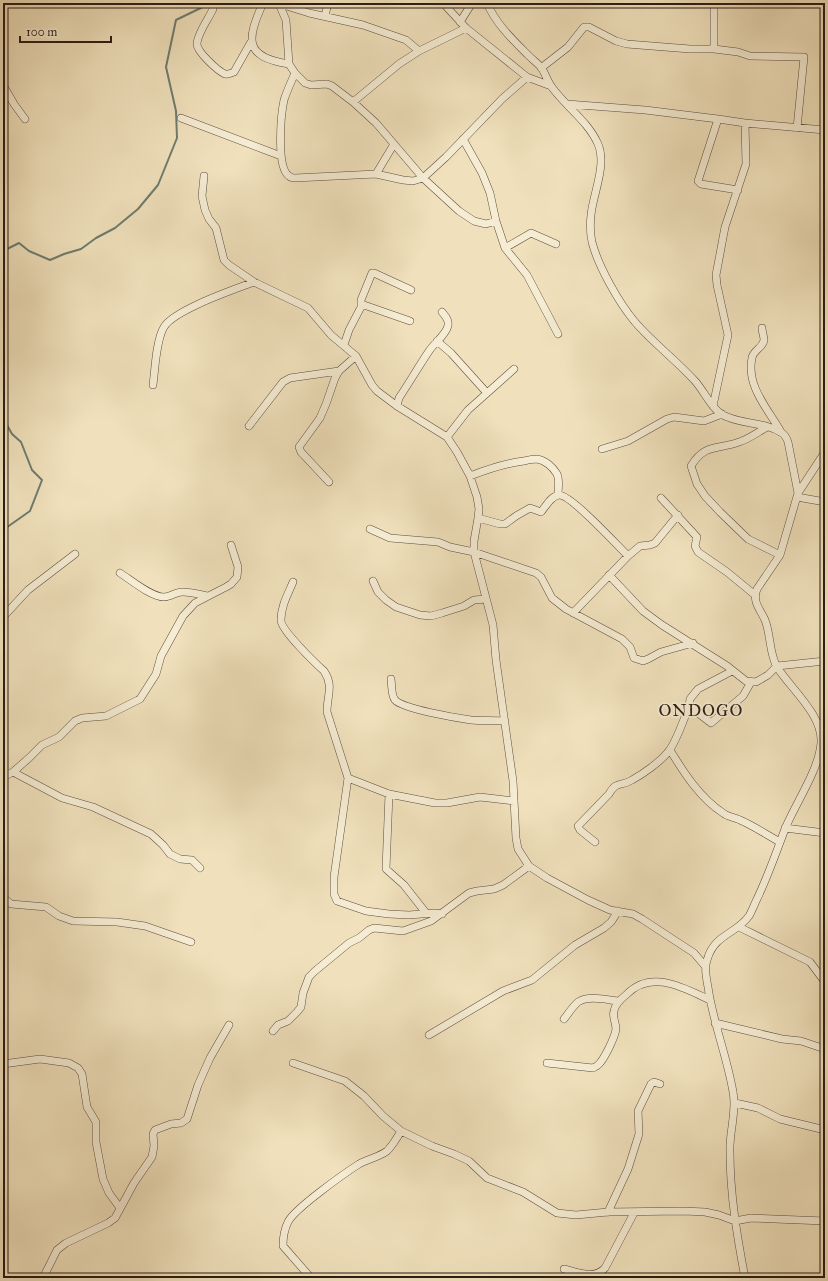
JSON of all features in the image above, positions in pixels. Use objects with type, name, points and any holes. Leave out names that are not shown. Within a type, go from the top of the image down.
[{"type":"street","points":[[213,9],[199,37],[197,45],[200,52],[209,61],[225,74],[230,74],[234,72],[251,42],[255,20],[263,3]]},
{"type":"street","points":[[278,3],[363,25],[406,40],[419,51]]},
{"type":"street","points":[[278,3],[286,20],[289,64],[295,73],[305,83],[311,85],[327,84],[332,86],[353,102],[376,123],[423,178],[459,211],[474,221],[486,224],[496,221]]},
{"type":"street","points":[[325,16],[328,3]]},
{"type":"street","points":[[443,3],[466,28],[527,77],[551,86]]},
{"type":"street","points":[[460,22],[472,3]]},
{"type":"street","points":[[487,3],[497,21],[507,34],[541,68],[551,86],[590,131],[598,144],[602,164],[591,214],[590,227],[592,242],[598,258],[618,297],[634,320],[651,340],[695,381],[713,406],[722,414],[781,432]]},
{"type":"street","points":[[714,3],[714,49]]},
{"type":"street","points":[[541,68],[568,47],[584,27],[589,27],[616,41],[627,44],[690,49],[714,49],[738,52],[750,56],[804,57],[797,128]]},
{"type":"street","points":[[353,102],[399,64],[419,51],[466,28]]},
{"type":"street","points":[[251,42],[262,56],[289,64]]},
{"type":"street","points":[[295,73],[284,100],[280,134],[281,156],[284,170],[289,176],[295,178],[376,174],[413,181],[423,178],[446,157],[502,99],[527,77]]},
{"type":"street","points":[[3,84],[14,104],[25,119]]},
{"type":"street","points":[[567,104],[645,110],[745,123],[825,130]]},
{"type":"street","points":[[181,118],[281,156]]},
{"type":"street","points":[[718,119],[698,181],[701,184],[738,190]]},
{"type":"street","points":[[713,406],[728,334],[716,275],[725,227],[746,164],[745,123]]},
{"type":"street","points":[[463,139],[482,173],[490,193],[496,221],[506,248],[527,276],[558,334]]},
{"type":"street","points":[[376,174],[394,144]]},
{"type":"street","points":[[204,176],[202,196],[205,210],[209,219],[216,228],[224,260],[254,282],[308,308],[331,335],[356,356],[372,385],[377,391],[397,406],[447,437],[470,476],[477,496],[479,509],[474,541],[474,552],[493,625],[496,660],[513,781],[518,849],[529,866],[547,878],[610,910],[633,914],[694,953],[705,966]]},
{"type":"street","points":[[506,248],[531,233],[556,244]]},
{"type":"street","points":[[344,345],[349,330],[361,307],[361,300],[372,273],[411,290]]},
{"type":"street","points":[[153,385],[159,339],[163,328],[169,320],[181,312],[254,282]]},
{"type":"street","points":[[361,307],[364,305],[410,321]]},
{"type":"street","points":[[397,406],[403,392],[430,350],[444,334],[447,328],[447,318],[442,312]]},
{"type":"street","points":[[762,328],[764,340],[762,346],[752,356],[751,372],[754,388],[788,442],[798,495]]},
{"type":"street","points":[[437,341],[452,353],[487,393]]},
{"type":"street","points":[[328,482],[301,452],[299,447],[320,418],[339,371],[356,356]]},
{"type":"street","points":[[447,437],[468,410],[514,369]]},
{"type":"street","points":[[249,426],[283,382],[290,378],[339,371]]},
{"type":"street","points":[[602,449],[628,441],[667,419],[674,417],[704,420],[722,414]]},
{"type":"street","points":[[767,427],[740,442],[704,451],[691,466],[697,484],[705,496],[720,512],[748,538],[780,555]]},
{"type":"street","points":[[745,1278],[735,1221],[730,1169],[730,1141],[735,1103],[727,1063],[715,1023],[705,966],[710,950],[719,939],[725,934],[739,927],[750,915],[786,828],[817,761],[821,743],[819,726],[801,698],[777,666],[774,659],[766,621],[756,602],[755,595],[757,589],[780,555],[798,495],[825,452]]},
{"type":"street","points":[[470,476],[514,462],[537,459],[545,461],[556,473],[558,479],[558,495]]},
{"type":"street","points":[[478,518],[505,524],[530,508],[541,512],[552,498],[562,495],[580,508],[628,556]]},
{"type":"street","points":[[798,495],[825,502]]},
{"type":"street","points":[[661,498],[697,537],[695,546],[698,552],[727,572],[755,595]]},
{"type":"street","points":[[573,613],[628,556],[640,546],[655,543],[678,515]]},
{"type":"street","points":[[370,529],[379,534],[400,540],[412,539],[438,542],[474,552],[536,573],[542,577],[552,598],[573,613],[622,639],[630,647],[634,658],[637,660],[648,660],[662,652],[693,643]]},
{"type":"street","points":[[3,777],[13,772],[42,745],[59,737],[75,721],[82,718],[106,716],[140,699],[156,674],[161,656],[183,616],[195,603],[231,584],[237,577],[238,567],[231,545]]},
{"type":"street","points":[[3,617],[28,590],[75,554]]},
{"type":"street","points":[[120,573],[149,592],[163,597],[181,592],[207,596]]},
{"type":"street","points":[[609,574],[643,611],[662,625],[693,643],[727,666],[746,681],[756,682],[768,675],[777,666],[825,661]]},
{"type":"street","points":[[373,581],[378,592],[386,600],[396,607],[420,615],[431,616],[464,606],[474,600],[486,599]]},
{"type":"street","points":[[293,582],[282,609],[280,622],[287,632],[324,671],[329,679],[330,687],[327,701],[327,712],[348,778],[334,877],[334,894],[337,901],[366,911],[388,914],[409,915],[434,912],[442,914]]},
{"type":"street","points":[[595,842],[577,828],[578,826],[609,794],[612,788],[617,784],[630,781],[661,759],[670,750],[689,706],[690,699],[698,690],[732,671]]},
{"type":"street","points":[[391,679],[393,695],[399,703],[414,708],[471,720],[505,720]]},
{"type":"street","points":[[689,706],[711,723],[743,696],[751,682]]},
{"type":"street","points":[[670,750],[680,768],[703,797],[714,807],[725,815],[740,820],[780,842]]},
{"type":"street","points":[[13,772],[62,798],[94,807],[151,834],[164,845],[170,854],[180,859],[192,860],[200,868]]},
{"type":"street","points":[[348,778],[389,794],[435,803],[447,803],[480,797],[514,801]]},
{"type":"street","points":[[389,794],[386,869],[404,885],[426,913]]},
{"type":"street","points":[[786,828],[825,833]]},
{"type":"street","points":[[273,1032],[278,1026],[298,1012],[309,977],[349,943],[374,928],[403,930],[431,921],[469,893],[494,889],[503,885],[529,866]]},
{"type":"street","points":[[3,896],[11,904],[46,907],[58,916],[74,920],[117,922],[145,926],[191,942]]},
{"type":"street","points":[[429,1035],[502,991],[532,980],[576,945],[604,928],[611,922],[618,911]]},
{"type":"street","points":[[739,927],[810,962],[825,982]]},
{"type":"street","points":[[547,1063],[593,1068],[598,1065],[605,1056],[616,1030],[614,1011],[619,1002],[632,989],[646,983],[661,982],[677,985],[710,1000]]},
{"type":"street","points":[[564,1019],[578,1003],[583,1000],[590,999],[619,1002]]},
{"type":"street","points":[[715,1023],[782,1039],[801,1041],[825,1049]]},
{"type":"street","points":[[43,1278],[57,1250],[66,1243],[108,1223],[115,1218],[134,1183],[152,1158],[154,1146],[153,1134],[155,1130],[171,1124],[181,1123],[187,1119],[198,1085],[210,1058],[229,1025]]},
{"type":"street","points":[[3,1064],[40,1059],[69,1063],[78,1068],[82,1074],[87,1107],[96,1122],[96,1142],[103,1179],[109,1193],[120,1208]]},
{"type":"street","points":[[293,1063],[345,1081],[364,1096],[383,1116],[401,1131],[432,1146],[469,1161],[488,1178],[523,1192],[557,1213],[705,1212],[735,1221],[751,1218],[825,1221]]},
{"type":"street","points":[[608,1212],[628,1169],[639,1134],[638,1111],[651,1084],[654,1082],[660,1084]]},
{"type":"street","points":[[735,1103],[758,1108],[780,1119],[825,1130]]},
{"type":"street","points":[[311,1278],[290,1256],[283,1246],[284,1233],[288,1222],[293,1214],[336,1180],[359,1164],[388,1150],[401,1131]]},
{"type":"street","points":[[564,1270],[595,1275],[601,1273],[634,1213]]},
{"type":"waterway","points":[[3,251],[19,243],[29,251],[50,260],[81,249],[96,238],[115,228],[138,209],[158,185],[177,138],[176,111],[166,67],[176,20],[211,3]]},
{"type":"waterway","points":[[3,418],[12,434],[21,442],[32,470],[42,480],[30,511],[3,530]]},
{"type":"district","name":"ONDOGO","points":[[701,710]]}]
